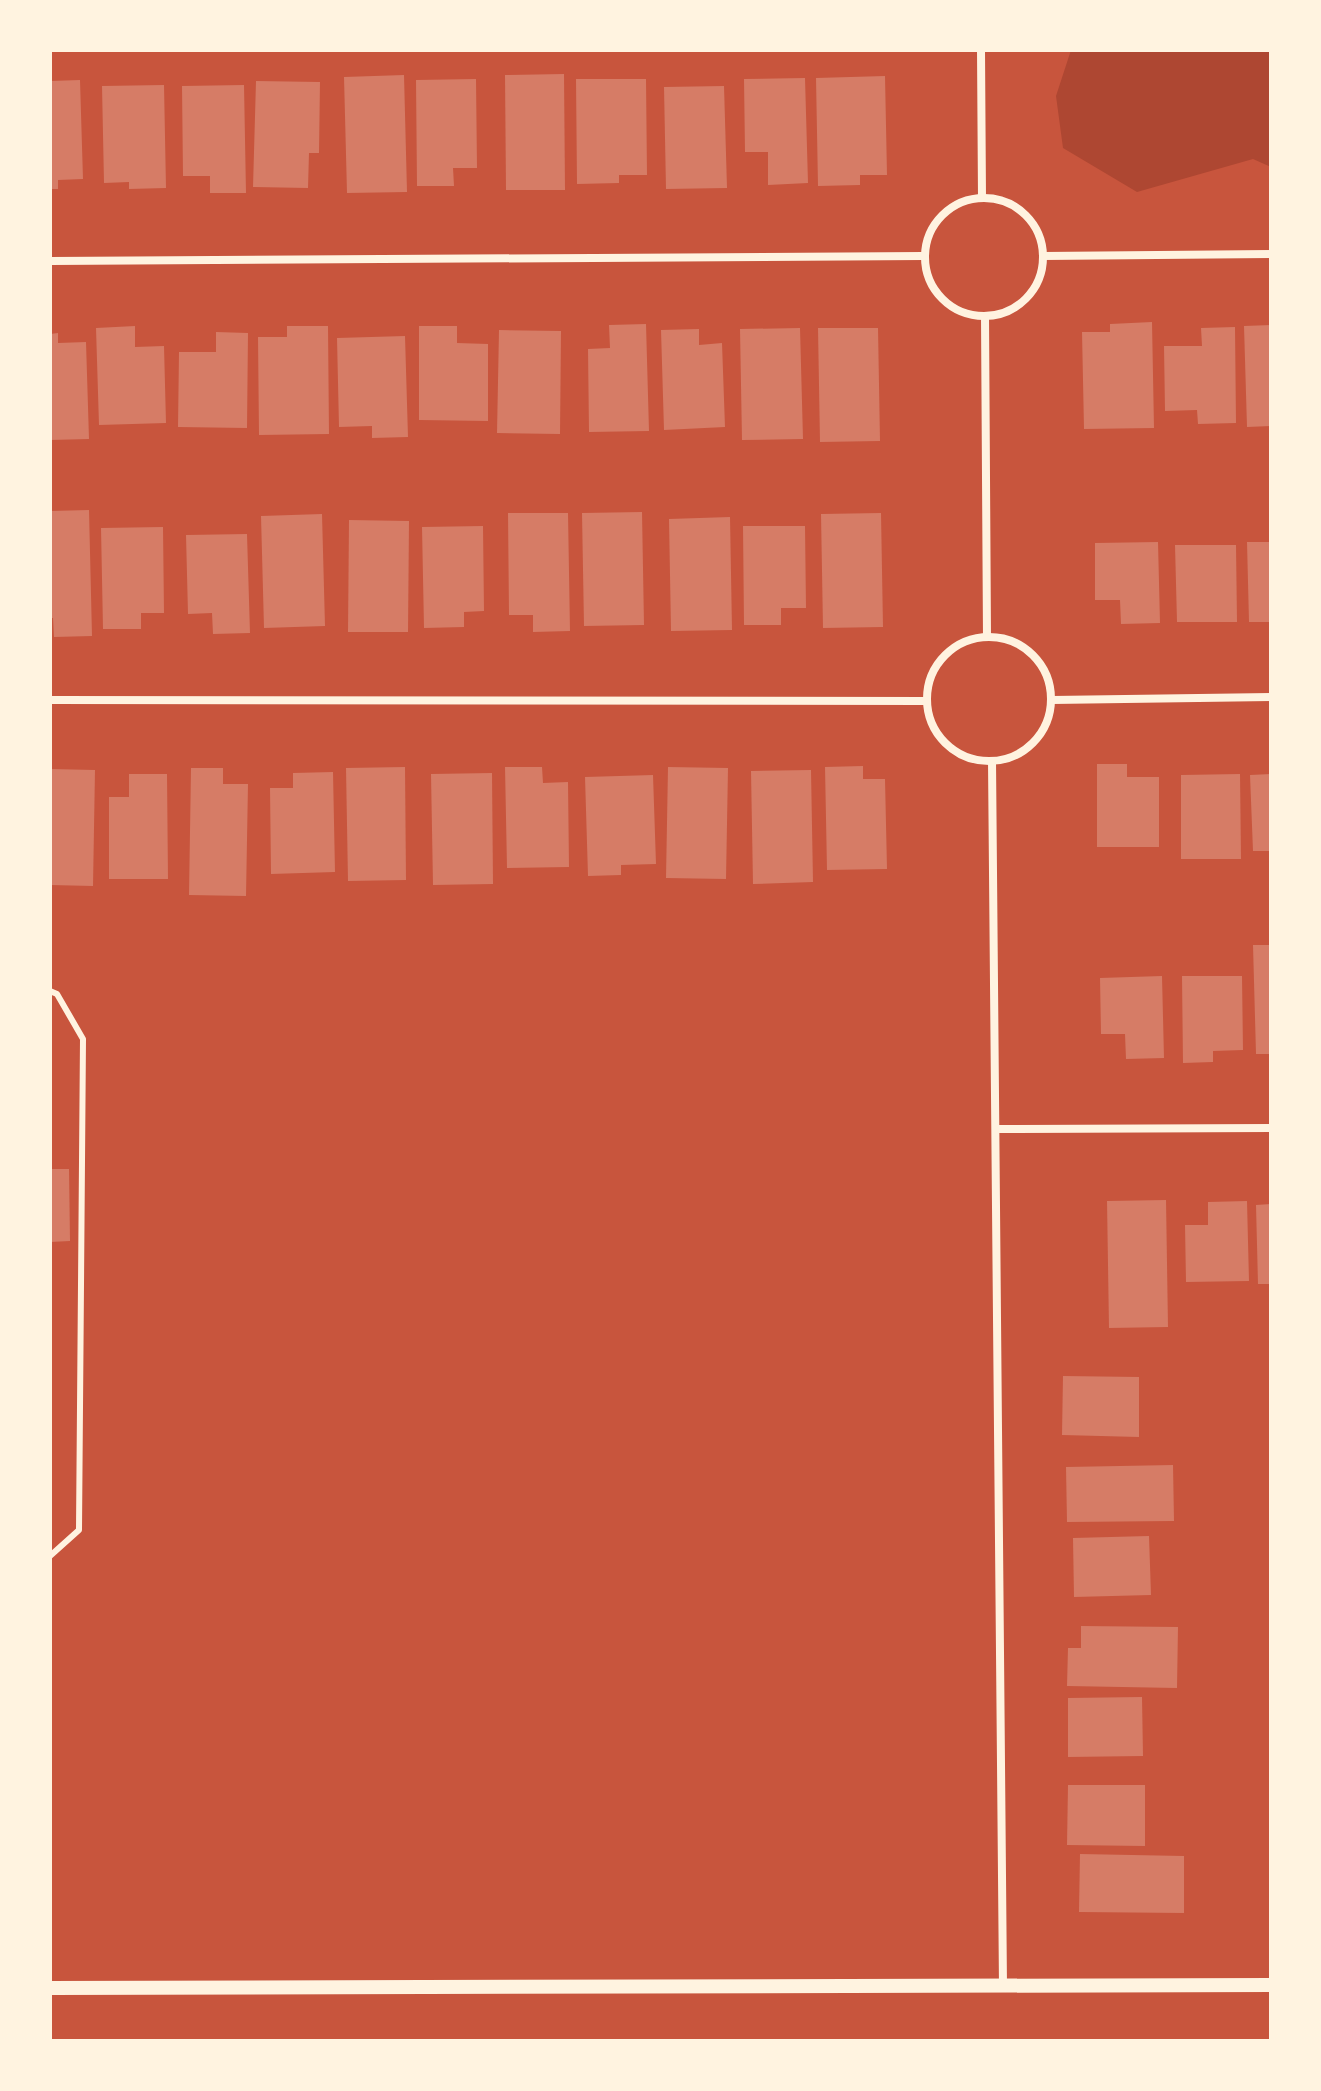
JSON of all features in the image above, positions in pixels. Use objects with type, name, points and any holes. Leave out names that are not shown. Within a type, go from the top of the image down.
[{"type":"street","points":[[981,50],[982,198]]},
{"type":"street","points":[[982,198],[998,199],[1025,214],[1041,241],[1043,256],[1042,272],[1026,298],[1000,314],[985,316],[966,314],[949,305],[936,292],[927,275],[924,256],[927,238],[935,222],[964,201],[982,198]]},
{"type":"street","points":[[1043,256],[1271,254]]},
{"type":"street","points":[[50,261],[924,256]]},
{"type":"street","points":[[985,316],[987,637]]},
{"type":"street","points":[[987,637],[1001,638],[1027,649],[1045,672],[1052,700],[1048,718],[1033,742],[1010,758],[992,761],[972,759],[954,751],[939,738],[929,720],[926,701],[931,677],[943,656],[971,639],[987,637]]},
{"type":"street","points":[[1052,700],[1271,697]]},
{"type":"street","points":[[50,700],[926,701]]},
{"type":"street","points":[[992,761],[1003,1987]]},
{"type":"street","points":[[996,1129],[1271,1128]]},
{"type":"street","points":[[50,1988],[1271,1985]]},
{"type":"lane","points":[[50,991],[57,994],[83,1039],[83,1055],[79,1530],[50,1556]]},
{"type":"shaded area","points":[[1071,50],[1271,50],[1271,167],[1253,159],[1137,192],[1063,148],[1056,96]]},
{"type":"building","points":[[564,74],[565,190],[506,190],[505,75]]},
{"type":"building","points":[[404,75],[407,192],[347,193],[344,77]]},
{"type":"building","points":[[885,76],[887,175],[860,175],[860,185],[818,186],[816,78]]},
{"type":"building","points":[[805,78],[808,183],[768,185],[768,152],[745,152],[744,79]]},
{"type":"building","points":[[476,79],[477,168],[453,168],[454,186],[417,186],[416,80]]},
{"type":"building","points":[[576,79],[646,79],[647,175],[619,175],[619,183],[577,184]]},
{"type":"building","points":[[80,80],[83,179],[58,180],[58,189],[50,189],[50,81]]},
{"type":"building","points":[[256,81],[320,82],[319,153],[309,153],[308,188],[253,187]]},
{"type":"building","points":[[164,85],[166,188],[129,189],[129,182],[104,183],[102,86]]},
{"type":"building","points":[[244,85],[246,193],[210,193],[210,176],[183,176],[182,86]]},
{"type":"building","points":[[724,86],[727,188],[666,189],[664,87]]},
{"type":"building","points":[[1152,322],[1154,428],[1084,429],[1082,332],[1110,332],[1110,324]]},
{"type":"building","points":[[646,324],[649,431],[589,432],[588,349],[610,348],[609,325]]},
{"type":"building","points":[[1271,325],[1271,426],[1247,427],[1244,326]]},
{"type":"building","points":[[135,326],[135,347],[164,346],[166,423],[99,425],[96,328]]},
{"type":"building","points":[[287,326],[328,326],[329,434],[259,435],[258,337],[287,337]]},
{"type":"building","points":[[419,326],[457,326],[457,343],[488,344],[488,421],[419,420]]},
{"type":"building","points":[[1235,327],[1236,423],[1198,424],[1197,410],[1165,411],[1164,346],[1202,346],[1201,328]]},
{"type":"building","points":[[800,328],[803,439],[742,440],[740,329]]},
{"type":"building","points":[[818,328],[878,328],[880,441],[820,442]]},
{"type":"building","points":[[699,329],[699,345],[722,343],[725,427],[664,430],[661,330]]},
{"type":"building","points":[[499,330],[561,331],[560,434],[497,433]]},
{"type":"building","points":[[216,332],[248,333],[247,428],[178,427],[179,352],[216,352]]},
{"type":"building","points":[[58,333],[58,343],[86,342],[89,439],[50,440],[50,334]]},
{"type":"building","points":[[405,336],[408,437],[372,438],[372,426],[339,427],[337,338]]},
{"type":"building","points":[[89,510],[92,636],[54,637],[53,618],[50,618],[50,511]]},
{"type":"building","points":[[642,512],[644,625],[584,626],[582,513]]},
{"type":"building","points":[[508,513],[568,513],[570,631],[533,632],[533,615],[509,615]]},
{"type":"building","points":[[881,513],[883,627],[823,628],[821,514]]},
{"type":"building","points":[[322,514],[325,626],[264,628],[261,516]]},
{"type":"building","points":[[730,517],[732,630],[671,631],[669,519]]},
{"type":"building","points":[[349,520],[409,521],[408,632],[348,632]]},
{"type":"building","points":[[483,526],[484,611],[464,612],[464,627],[424,628],[422,527]]},
{"type":"building","points":[[743,526],[805,526],[806,608],[781,608],[781,625],[744,625]]},
{"type":"building","points":[[163,527],[164,613],[141,613],[141,629],[103,629],[101,528]]},
{"type":"building","points":[[247,534],[250,633],[213,634],[212,613],[188,614],[186,535]]},
{"type":"building","points":[[1158,542],[1160,623],[1121,624],[1120,600],[1095,600],[1095,543]]},
{"type":"building","points":[[1247,542],[1271,542],[1271,622],[1249,622]]},
{"type":"building","points":[[1175,545],[1236,545],[1237,622],[1177,622]]},
{"type":"building","points":[[1097,764],[1127,764],[1127,777],[1159,777],[1159,847],[1097,847]]},
{"type":"building","points":[[863,766],[863,779],[885,779],[887,869],[827,870],[825,767]]},
{"type":"building","points":[[405,767],[406,880],[348,881],[346,768]]},
{"type":"building","points":[[505,767],[542,767],[543,783],[568,782],[569,867],[507,868]]},
{"type":"building","points":[[668,767],[728,768],[726,879],[666,878]]},
{"type":"building","points":[[191,768],[223,768],[223,784],[248,784],[246,896],[189,895]]},
{"type":"building","points":[[50,769],[95,770],[93,886],[50,885]]},
{"type":"building","points":[[811,770],[813,882],[753,884],[751,771]]},
{"type":"building","points":[[333,772],[335,872],[271,874],[270,788],[293,788],[293,773]]},
{"type":"building","points":[[492,773],[493,884],[433,885],[431,774]]},
{"type":"building","points":[[129,774],[167,774],[168,879],[109,879],[109,797],[129,797]]},
{"type":"building","points":[[1240,774],[1241,859],[1181,859],[1181,775]]},
{"type":"building","points":[[1271,774],[1271,851],[1253,851],[1250,775]]},
{"type":"building","points":[[653,775],[656,864],[621,865],[621,875],[588,876],[585,777]]},
{"type":"building","points":[[1253,945],[1271,945],[1271,1054],[1256,1054]]},
{"type":"building","points":[[1162,976],[1164,1058],[1126,1059],[1125,1034],[1101,1034],[1100,978]]},
{"type":"building","points":[[1182,976],[1242,976],[1243,1050],[1213,1051],[1213,1062],[1183,1063]]},
{"type":"building","points":[[50,1169],[69,1169],[70,1241],[50,1242]]},
{"type":"building","points":[[1166,1200],[1168,1327],[1109,1328],[1107,1201]]},
{"type":"building","points":[[1247,1201],[1249,1281],[1186,1282],[1185,1225],[1208,1225],[1208,1202]]},
{"type":"building","points":[[1271,1204],[1271,1284],[1258,1284],[1256,1205]]},
{"type":"building","points":[[1063,1376],[1139,1377],[1139,1437],[1062,1435]]},
{"type":"building","points":[[1173,1465],[1174,1521],[1067,1522],[1066,1467]]},
{"type":"building","points":[[1149,1536],[1151,1595],[1074,1597],[1073,1538]]},
{"type":"building","points":[[1081,1626],[1178,1627],[1177,1688],[1067,1686],[1068,1648],[1081,1648]]},
{"type":"building","points":[[1142,1697],[1143,1756],[1068,1757],[1068,1698]]},
{"type":"building","points":[[1068,1785],[1145,1785],[1145,1846],[1067,1845]]},
{"type":"building","points":[[1080,1854],[1184,1856],[1184,1913],[1079,1912]]}]
